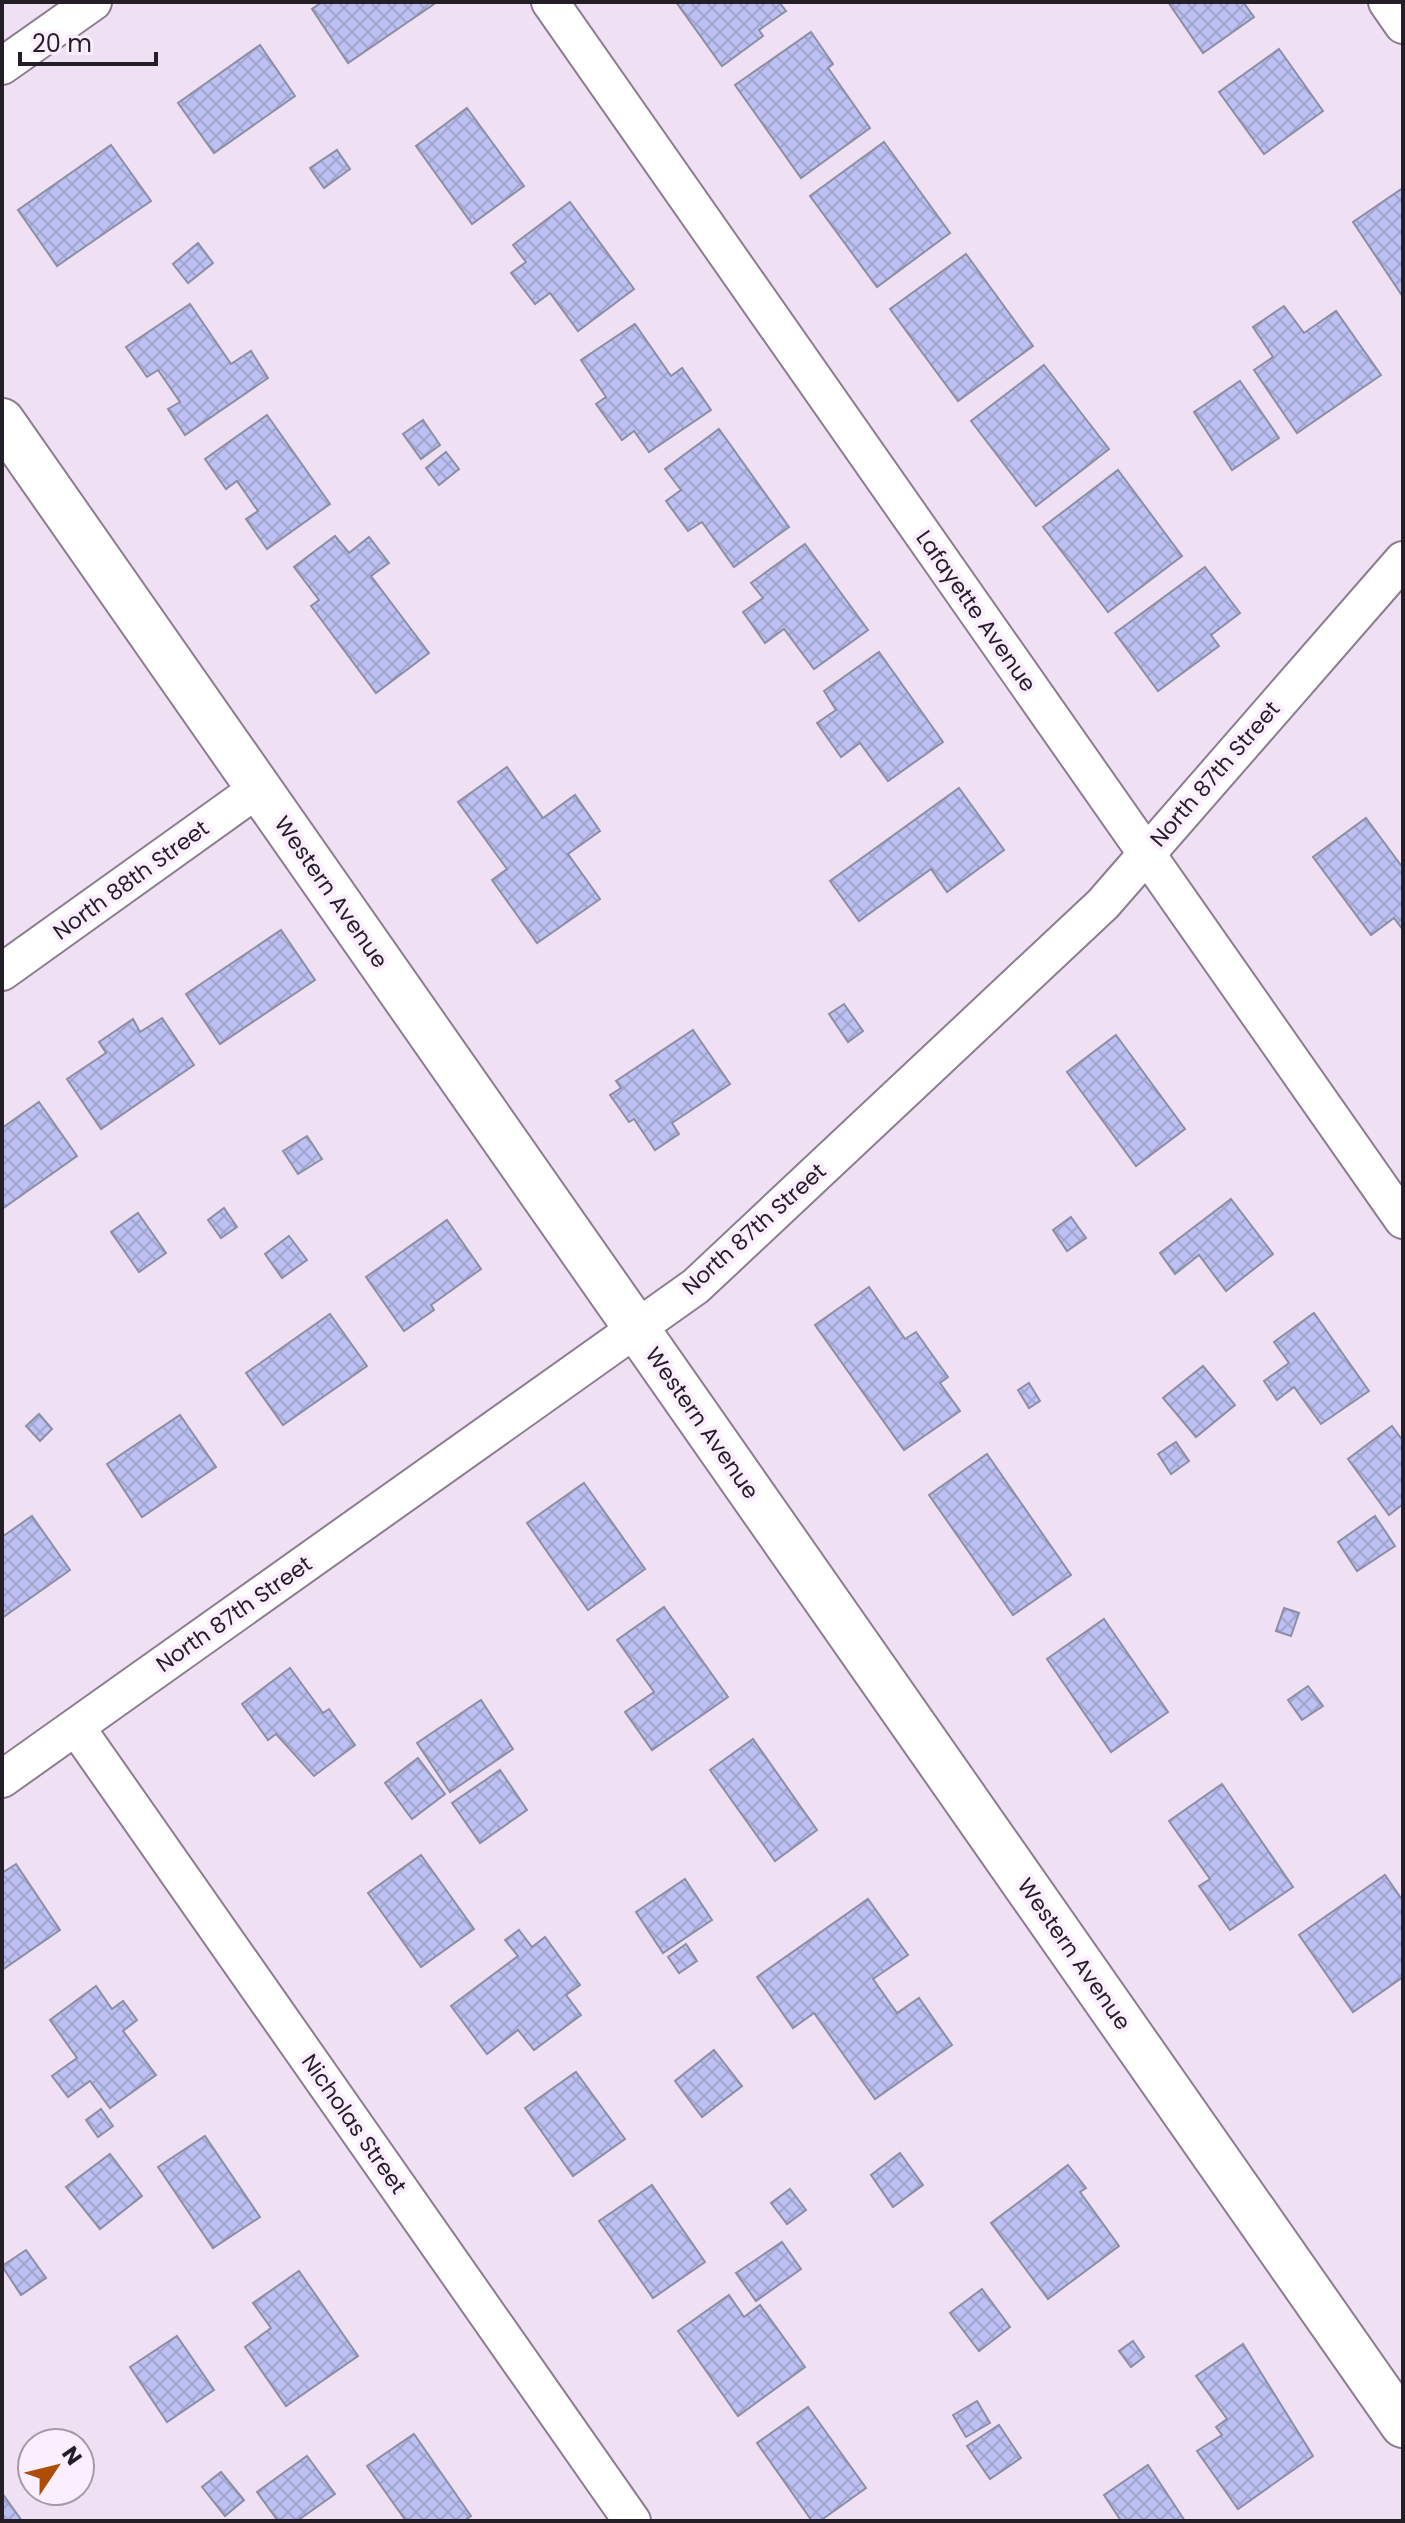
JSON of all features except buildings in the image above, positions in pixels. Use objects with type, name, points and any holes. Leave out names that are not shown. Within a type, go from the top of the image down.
[{"type":"street","points":[[2,66],[93,2]]},
{"type":"street","name":"Lafayette Avenue","points":[[550,2],[1403,1220]]},
{"type":"street","points":[[1387,2],[1403,25]]},
{"type":"street","name":"Western Avenue","points":[[2,421],[1403,2425]]},
{"type":"street","name":"North 87th Street","points":[[2,1779],[696,1286],[1103,904],[1403,560]]},
{"type":"street","name":"North 88th Street","points":[[2,972],[259,788]]},
{"type":"street","name":"Nicholas Street","points":[[76,1727],[632,2521]]}]
